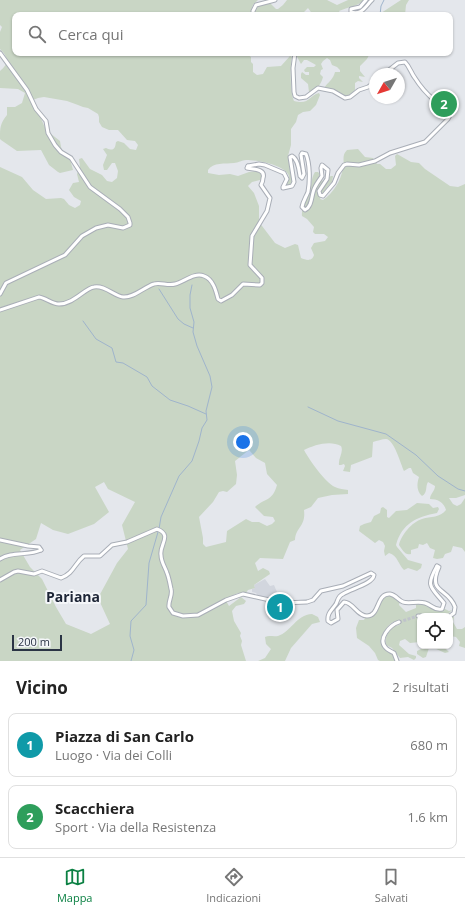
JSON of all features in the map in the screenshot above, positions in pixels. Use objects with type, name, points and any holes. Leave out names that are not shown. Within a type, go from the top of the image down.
[{"type":"street","points":[[253,12],[256,5],[275,0]]},
{"type":"street","points":[[351,12],[351,9],[360,7],[366,0]]},
{"type":"street","points":[[361,12],[372,0]]},
{"type":"street","points":[[0,53],[27,90],[36,109],[44,118],[54,145],[71,158],[90,187],[120,209],[128,217],[130,225],[124,228],[108,225],[102,226],[85,234],[76,242],[66,256],[6,283],[0,294]]},
{"type":"street","points":[[294,56],[292,68],[294,92],[295,96],[299,98],[306,97],[318,88],[333,91],[343,98],[348,98],[359,90],[369,86]]},
{"type":"street","points":[[0,310],[39,297],[45,298],[55,304],[65,303],[74,300],[95,286],[102,287],[120,297],[124,297],[132,295],[154,284],[174,284],[200,275],[206,277],[212,284],[216,290],[219,300],[225,300],[232,296],[243,284],[260,285],[263,282],[260,275],[250,265],[251,241],[253,233],[267,211],[270,198],[261,185],[264,176],[263,173],[256,169],[247,168],[248,166],[262,164],[283,172],[287,179],[283,188],[287,188],[292,186],[294,182],[290,157],[292,156],[295,158],[300,176],[302,178],[304,174],[301,155],[302,153],[305,153],[308,158],[309,184],[307,194],[302,204],[302,209],[306,210],[310,205],[315,186],[322,176],[322,165],[328,170],[327,179],[319,191],[320,195],[323,196],[334,183],[338,173],[344,165],[375,161],[390,153],[425,142],[451,115],[448,108],[436,102],[417,82],[409,66],[405,62],[398,63],[392,68]]},
{"type":"street","points":[[0,580],[18,571],[34,574],[42,571],[61,578],[71,572],[84,556],[100,556],[112,545],[127,542],[157,529],[162,530],[165,538],[160,553],[172,590],[168,603],[170,610],[173,613],[183,616],[198,614],[226,600],[243,594],[281,603],[310,602],[315,599],[321,591],[344,586],[373,573],[375,576],[372,579],[339,596],[328,616],[329,623],[334,623],[337,620],[337,610],[344,602],[348,602],[362,615],[369,616],[373,614],[380,601],[387,594],[393,595],[404,602],[422,603],[440,610],[443,608],[444,603],[432,590],[430,585],[431,578],[438,565],[439,568],[435,577],[436,585],[452,600],[455,607],[453,614]]},
{"type":"street","points":[[0,540],[39,547],[41,549],[39,551],[4,556],[0,559]]},
{"type":"street","points":[[397,661],[394,653],[386,648],[383,642],[386,632],[393,624],[399,622]]},
{"type":"shaded area","points":[[265,579],[270,586],[274,585],[277,592],[274,593],[275,596],[271,599],[258,596],[256,593],[252,592],[252,589],[255,588],[254,585]]},
{"type":"green space","points":[[0,0],[258,0],[253,5],[251,12],[12,12],[12,56],[250,56],[253,64],[253,72],[257,75],[263,74],[267,67],[281,66],[290,56],[292,57],[291,79],[294,101],[303,102],[315,94],[319,93],[320,95],[316,105],[310,111],[303,112],[298,115],[296,122],[291,129],[291,145],[288,156],[292,183],[284,186],[289,176],[277,166],[251,160],[216,165],[210,167],[208,173],[238,176],[256,171],[261,173],[262,176],[260,180],[252,182],[248,186],[254,193],[259,206],[259,222],[275,243],[285,248],[295,244],[298,245],[301,258],[303,259],[312,259],[314,255],[311,248],[314,243],[325,241],[328,237],[324,234],[315,234],[313,232],[314,227],[302,216],[302,209],[310,191],[314,174],[315,172],[318,172],[320,174],[316,184],[333,176],[332,182],[322,194],[320,199],[323,200],[333,190],[338,182],[344,165],[344,154],[347,150],[358,149],[365,157],[373,158],[377,164],[380,164],[386,169],[391,169],[396,165],[395,156],[397,154],[411,162],[419,163],[425,169],[450,186],[458,187],[465,184],[465,495],[456,498],[449,498],[453,504],[457,506],[461,504],[465,498],[465,552],[462,548],[453,546],[451,552],[445,554],[443,558],[437,559],[433,558],[435,550],[430,548],[427,543],[423,545],[419,544],[418,548],[411,550],[411,554],[404,552],[399,545],[405,533],[414,523],[422,519],[438,516],[446,510],[444,505],[440,502],[430,499],[435,486],[428,482],[424,495],[422,496],[420,494],[418,487],[419,477],[413,473],[411,468],[404,471],[397,453],[389,440],[384,439],[373,442],[372,457],[351,465],[350,472],[343,471],[345,466],[344,464],[339,465],[342,451],[341,446],[327,443],[312,446],[304,450],[322,476],[335,487],[348,490],[348,494],[318,498],[311,507],[304,510],[304,520],[297,532],[295,540],[290,542],[283,559],[260,558],[255,563],[258,571],[263,568],[269,571],[270,574],[254,585],[255,588],[248,590],[246,593],[238,593],[225,599],[229,606],[241,597],[246,601],[244,604],[236,606],[232,611],[234,621],[241,633],[241,645],[246,661],[0,661],[0,167],[22,177],[33,190],[46,199],[61,198],[75,208],[80,205],[81,201],[74,197],[69,190],[73,183],[79,182],[77,174],[80,167],[79,159],[82,158],[90,169],[102,175],[107,181],[112,182],[117,178],[118,171],[115,163],[112,163],[107,170],[104,170],[103,165],[107,155],[103,149],[113,149],[118,141],[124,143],[130,149],[136,150],[138,145],[135,141],[127,140],[118,130],[109,130],[102,127],[99,122],[98,114],[88,108],[67,101],[44,97],[33,100],[46,130],[60,141],[64,154],[70,159],[73,170],[60,173],[49,165],[41,150],[17,151],[1,140],[0,129],[7,115],[7,107],[15,107],[22,103],[25,93],[18,89],[0,88],[0,71],[7,63],[5,55],[0,49],[0,32],[2,27],[0,25]],"holes":[[[249,450],[256,458],[265,463],[267,474],[277,485],[271,497],[255,507],[264,516],[273,517],[275,521],[267,526],[259,522],[252,522],[246,519],[227,531],[226,542],[206,547],[203,544],[199,517],[213,502],[219,492],[227,492],[236,484],[237,475],[235,461]],[[104,482],[108,489],[135,502],[122,525],[128,549],[117,563],[98,598],[110,624],[91,634],[66,624],[42,579],[30,567],[20,550],[36,539],[41,523],[53,530],[68,534],[94,524],[109,512],[95,487]]]},
{"type":"green space","points":[[287,0],[327,0],[337,5],[348,0],[364,0],[355,6],[339,11],[340,12],[311,12],[308,8],[304,12],[255,12],[259,5],[270,3],[278,9]]},
{"type":"green space","points":[[401,0],[409,0],[406,5],[405,12],[383,12]]},
{"type":"green space","points":[[297,56],[368,56],[360,66],[360,71],[365,77],[359,76],[359,78],[363,82],[358,81],[355,83],[355,90],[347,97],[336,91],[324,88],[332,79],[335,72],[340,72],[337,67],[332,65],[330,60],[327,58],[321,64],[323,69],[321,70],[320,74],[323,77],[321,82],[316,88],[309,92],[308,84],[301,78],[301,74],[302,72],[309,75],[309,72],[305,72],[304,70],[307,67],[314,67],[316,65],[307,60],[304,60],[301,64]]},
{"type":"green space","points":[[417,503],[429,504],[433,508],[438,507],[439,509],[437,513],[411,522],[402,531],[396,545],[397,547],[408,560],[422,564],[421,568],[417,571],[408,568],[404,570],[392,554],[389,553],[385,556],[385,546],[383,542],[379,540],[375,543],[359,531],[360,526],[371,522],[374,516],[380,513],[381,508],[383,507],[387,510],[387,517],[389,518],[396,511],[407,510]]},
{"type":"green space","points":[[391,595],[400,601],[399,605],[406,612],[416,608],[416,603],[427,605],[434,610],[452,610],[449,613],[417,613],[417,642],[410,643],[405,639],[400,641],[399,645],[409,654],[416,656],[414,660],[408,657],[400,658],[392,648],[386,645],[387,634],[394,626],[399,625],[400,623],[398,621],[394,622],[386,629],[381,639],[383,645],[394,655],[396,661],[378,660],[375,653],[369,646],[357,638],[356,628],[359,620],[364,620],[366,616],[372,614],[383,597]]},
{"type":"green space","points":[[312,614],[318,617],[320,622],[312,624],[291,648],[285,661],[258,661],[265,658],[271,649],[266,644],[265,637],[283,634],[302,617]]},
{"type":"green space","points":[[453,622],[457,629],[462,629],[465,627],[465,648],[459,646],[460,642],[456,637],[453,636]]},
{"type":"green space","points":[[421,649],[429,649],[426,657],[423,658],[417,654],[417,651]]},
{"type":"green space","points":[[436,649],[446,649],[449,652],[445,653]]},
{"type":"waterway","points":[[380,12],[384,0]]},
{"type":"waterway","points":[[159,529],[161,517],[179,476],[192,461],[202,428],[207,420],[206,411],[212,387],[210,376],[197,346],[193,332],[194,322],[190,308],[192,285]]},
{"type":"waterway","points":[[159,289],[178,319],[184,324],[193,328]]},
{"type":"waterway","points":[[83,321],[96,339],[112,348],[116,362],[123,363],[147,377],[152,386],[170,400],[206,414]]},
{"type":"waterway","points":[[308,407],[338,421],[386,434],[416,455],[438,476],[458,489],[465,491]]},
{"type":"waterway","points":[[131,661],[134,650],[130,636],[131,621],[146,605],[149,563],[158,532]]},
{"type":"tunnel","points":[[399,622],[417,616]]},
{"type":"place","name":"Scacchiera","points":[[444,104]]},
{"type":"place","name":"Piazza di San Carlo","points":[[280,607]]},
{"type":"district","name":"Pariana","points":[[73,597]]}]
